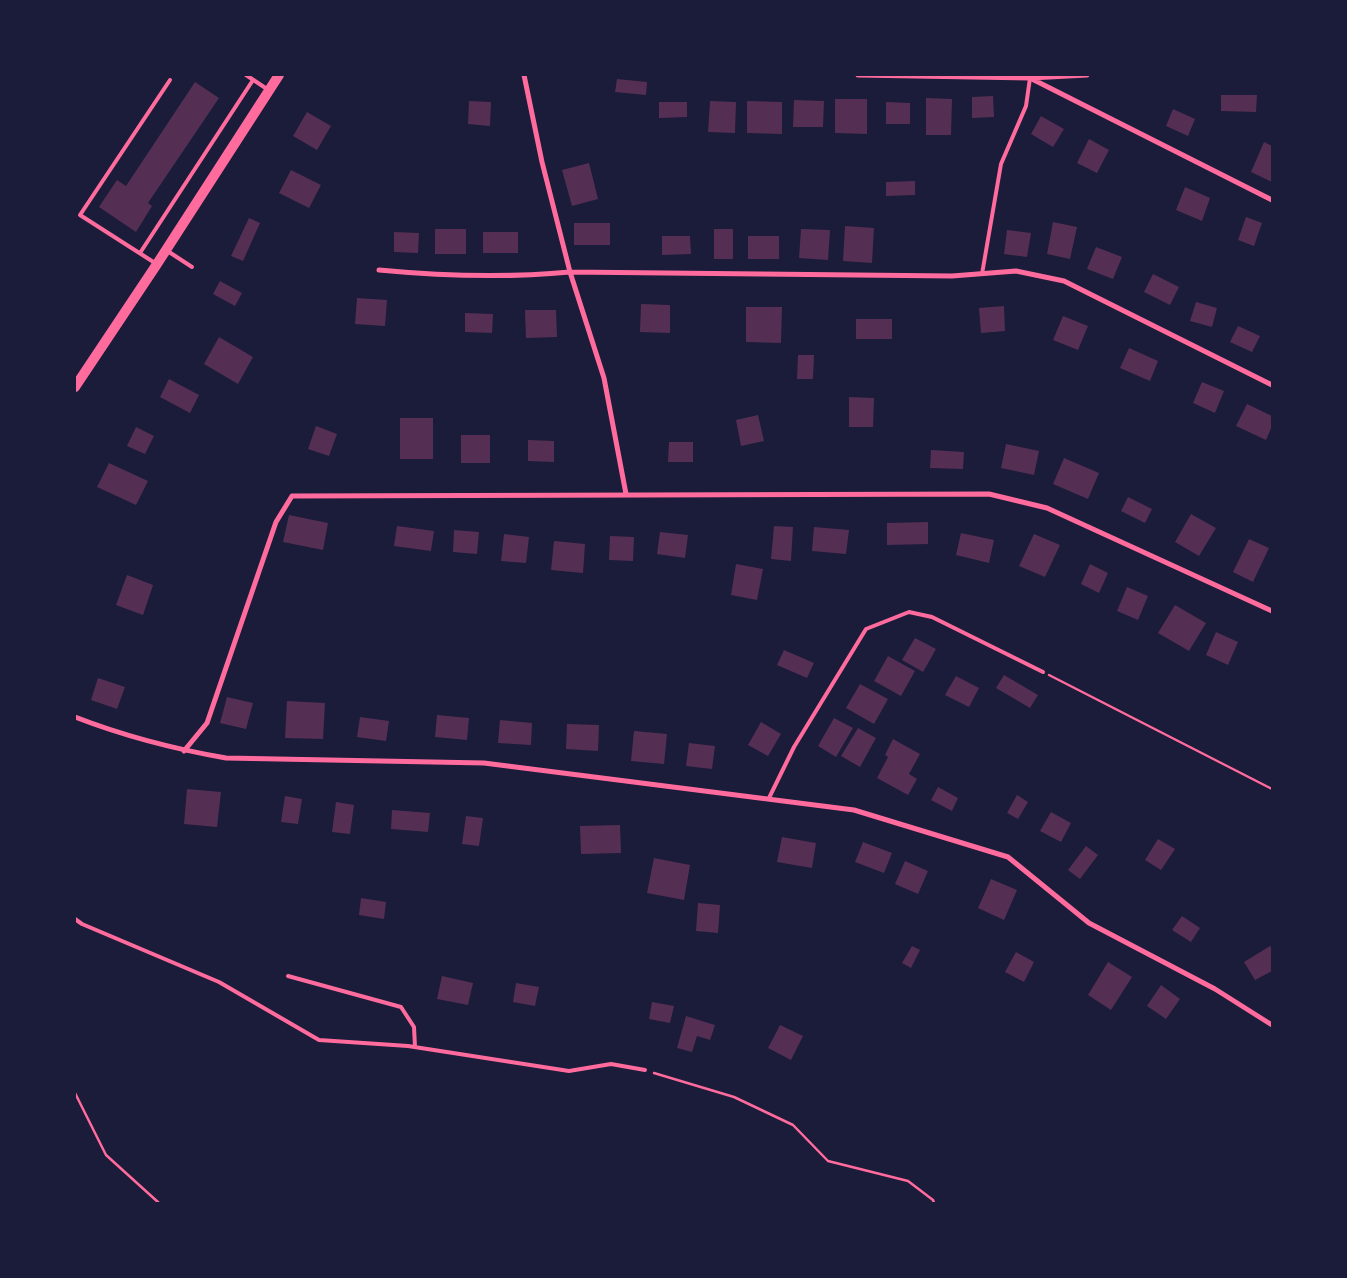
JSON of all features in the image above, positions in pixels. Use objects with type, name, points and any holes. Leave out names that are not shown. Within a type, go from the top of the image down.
[{"type":"main road","points":[[75,387],[279,75]]},
{"type":"street","points":[[524,75],[542,162],[570,272],[604,378],[626,494]]},
{"type":"street","points":[[858,75],[1030,78],[1087,75]]},
{"type":"street","points":[[1030,78],[1272,200]]},
{"type":"street","points":[[379,270],[436,275],[550,274],[570,272],[952,276],[1016,271],[1064,281],[1272,385]]},
{"type":"street","points":[[184,750],[207,723],[276,522],[292,496],[989,494],[1047,508],[1272,611]]},
{"type":"street","points":[[75,717],[106,729],[184,750],[226,758],[484,763],[854,810],[1008,857],[1088,923],[1215,989],[1272,1024]]},
{"type":"lane","points":[[246,75],[269,90]]},
{"type":"lane","points":[[982,274],[1001,164],[1026,106],[1030,78]]},
{"type":"lane","points":[[157,264],[80,216],[170,80]]},
{"type":"lane","points":[[140,253],[254,80]]},
{"type":"lane","points":[[166,250],[192,267]]},
{"type":"lane","points":[[770,798],[794,747],[866,629],[909,612],[932,617],[1043,672]]},
{"type":"lane","points":[[75,919],[82,924],[219,982],[319,1040],[415,1048],[569,1071],[611,1064],[645,1070]]},
{"type":"lane","points":[[288,976],[401,1007],[414,1027],[415,1048]]},
{"type":"path","points":[[1043,672],[1272,789]]},
{"type":"path","points":[[645,1070],[734,1097],[793,1125],[828,1161],[908,1181],[933,1200],[934,1203]]},
{"type":"path","points":[[75,1093],[106,1155],[159,1203]]},
{"type":"building","points":[[617,79],[647,82],[646,95],[615,92]]},
{"type":"building","points":[[195,82],[219,98],[148,203],[152,206],[136,232],[99,207],[117,180],[126,186]]},
{"type":"building","points":[[1221,95],[1257,95],[1256,112],[1221,111]]},
{"type":"building","points":[[993,96],[994,117],[972,118],[972,97]]},
{"type":"building","points":[[926,98],[952,99],[951,135],[926,135]]},
{"type":"building","points":[[835,99],[867,99],[867,134],[835,133]]},
{"type":"building","points":[[794,100],[824,101],[823,127],[793,127]]},
{"type":"building","points":[[469,101],[491,102],[490,126],[468,124]]},
{"type":"building","points":[[710,101],[736,102],[735,133],[708,132]]},
{"type":"building","points":[[747,101],[782,102],[782,134],[747,133]]},
{"type":"building","points":[[659,102],[687,102],[687,117],[659,118]]},
{"type":"building","points":[[886,102],[910,103],[910,124],[886,124]]},
{"type":"building","points":[[1173,109],[1195,119],[1188,136],[1166,126]]},
{"type":"building","points":[[307,112],[331,126],[317,150],[293,136]]},
{"type":"building","points":[[1041,116],[1064,129],[1053,147],[1031,134]]},
{"type":"building","points":[[1089,139],[1109,150],[1097,173],[1077,163]]},
{"type":"building","points":[[1264,142],[1272,146],[1272,182],[1251,172]]},
{"type":"building","points":[[589,163],[598,199],[572,206],[562,170]]},
{"type":"building","points":[[291,170],[321,185],[309,208],[279,193]]},
{"type":"building","points":[[915,181],[915,195],[886,196],[886,182]]},
{"type":"building","points":[[1185,187],[1210,198],[1202,221],[1176,210]]},
{"type":"building","points":[[1246,217],[1262,223],[1254,246],[1238,240]]},
{"type":"building","points":[[249,218],[260,223],[243,261],[231,256]]},
{"type":"building","points":[[1053,222],[1077,227],[1070,259],[1047,254]]},
{"type":"building","points":[[574,223],[610,223],[610,245],[574,245]]},
{"type":"building","points":[[845,226],[874,228],[872,263],[843,261]]},
{"type":"building","points":[[435,229],[466,229],[466,254],[435,254]]},
{"type":"building","points":[[714,229],[733,229],[733,259],[714,259]]},
{"type":"building","points":[[801,229],[830,230],[828,260],[799,258]]},
{"type":"building","points":[[1007,230],[1031,233],[1027,257],[1004,254]]},
{"type":"building","points":[[394,232],[419,233],[418,253],[394,252]]},
{"type":"building","points":[[483,232],[518,232],[518,253],[483,253]]},
{"type":"building","points":[[662,236],[690,236],[691,254],[662,255]]},
{"type":"building","points":[[748,236],[779,236],[779,259],[748,259]]},
{"type":"building","points":[[1096,247],[1122,257],[1113,279],[1087,269]]},
{"type":"building","points":[[1153,274],[1179,287],[1170,305],[1144,292]]},
{"type":"building","points":[[220,281],[242,293],[235,306],[213,294]]},
{"type":"building","points":[[357,298],[387,300],[385,326],[355,324]]},
{"type":"building","points":[[1196,302],[1217,308],[1212,327],[1190,321]]},
{"type":"building","points":[[641,304],[670,305],[670,333],[640,332]]},
{"type":"building","points":[[1004,306],[1005,331],[981,333],[979,308]]},
{"type":"building","points":[[746,307],[782,307],[781,343],[746,342]]},
{"type":"building","points":[[525,310],[556,310],[557,337],[526,338]]},
{"type":"building","points":[[465,313],[493,314],[492,333],[465,332]]},
{"type":"building","points":[[1063,316],[1088,326],[1078,350],[1053,340]]},
{"type":"building","points":[[856,319],[892,319],[892,339],[856,339]]},
{"type":"building","points":[[1238,326],[1260,336],[1252,352],[1230,342]]},
{"type":"building","points":[[219,337],[253,357],[238,384],[204,364]]},
{"type":"building","points":[[1129,348],[1158,361],[1150,381],[1120,368]]},
{"type":"building","points":[[798,355],[814,355],[813,379],[797,379]]},
{"type":"building","points":[[169,379],[199,395],[190,413],[160,397]]},
{"type":"building","points":[[1202,382],[1224,391],[1215,413],[1193,403]]},
{"type":"building","points":[[849,397],[874,398],[873,427],[849,427]]},
{"type":"building","points":[[1247,404],[1272,416],[1272,426],[1266,440],[1236,426]]},
{"type":"building","points":[[758,415],[764,441],[741,446],[736,420]]},
{"type":"building","points":[[400,418],[433,418],[433,459],[400,459]]},
{"type":"building","points":[[316,426],[337,434],[329,456],[308,449]]},
{"type":"building","points":[[136,427],[154,436],[145,454],[127,446]]},
{"type":"building","points":[[461,435],[490,435],[490,463],[461,463]]},
{"type":"building","points":[[528,440],[554,441],[554,462],[528,461]]},
{"type":"building","points":[[669,442],[693,442],[693,462],[668,462]]},
{"type":"building","points":[[1006,444],[1039,451],[1034,475],[1001,468]]},
{"type":"building","points":[[931,450],[964,452],[963,469],[930,468]]},
{"type":"building","points":[[1064,458],[1099,473],[1088,499],[1053,484]]},
{"type":"building","points":[[109,463],[148,481],[136,505],[97,487]]},
{"type":"building","points":[[1128,497],[1152,509],[1145,523],[1121,511]]},
{"type":"building","points":[[1191,514],[1216,528],[1199,556],[1175,542]]},
{"type":"building","points":[[289,515],[328,523],[323,550],[283,542]]},
{"type":"building","points":[[928,522],[928,544],[887,545],[887,523]]},
{"type":"building","points":[[397,526],[434,531],[431,551],[394,546]]},
{"type":"building","points":[[774,526],[793,527],[791,561],[771,559]]},
{"type":"building","points":[[814,527],[849,530],[846,554],[812,551]]},
{"type":"building","points":[[454,530],[479,532],[477,554],[453,552]]},
{"type":"building","points":[[660,532],[688,535],[685,558],[657,554]]},
{"type":"building","points":[[961,533],[994,540],[989,563],[956,555]]},
{"type":"building","points":[[504,534],[529,537],[526,563],[501,561]]},
{"type":"building","points":[[1034,534],[1060,545],[1045,577],[1019,566]]},
{"type":"building","points":[[610,536],[634,537],[633,561],[609,560]]},
{"type":"building","points":[[1249,539],[1269,548],[1253,582],[1233,572]]},
{"type":"building","points":[[554,541],[585,544],[583,573],[551,570]]},
{"type":"building","points":[[736,564],[763,569],[757,600],[731,595]]},
{"type":"building","points":[[1090,564],[1108,573],[1099,593],[1081,584]]},
{"type":"building","points":[[127,575],[153,585],[143,615],[116,605]]},
{"type":"building","points":[[1127,587],[1148,596],[1138,620],[1117,611]]},
{"type":"building","points":[[1175,605],[1206,623],[1189,651],[1158,633]]},
{"type":"building","points":[[1216,632],[1238,642],[1228,665],[1206,655]]},
{"type":"building","points":[[915,638],[936,649],[923,672],[902,660]]},
{"type":"building","points":[[784,650],[814,663],[807,678],[777,665]]},
{"type":"building","points":[[888,656],[915,671],[901,696],[874,681]]},
{"type":"building","points":[[1004,675],[1038,695],[1030,708],[996,688]]},
{"type":"building","points":[[956,676],[979,688],[969,707],[945,695]]},
{"type":"building","points":[[98,678],[125,687],[117,709],[91,700]]},
{"type":"building","points":[[860,684],[888,699],[874,724],[846,708]]},
{"type":"building","points":[[227,697],[253,703],[246,729],[220,723]]},
{"type":"building","points":[[287,701],[325,703],[323,739],[285,738]]},
{"type":"building","points":[[437,715],[469,718],[467,740],[435,737]]},
{"type":"building","points":[[360,717],[389,721],[386,741],[357,737]]},
{"type":"building","points":[[834,718],[853,728],[836,757],[818,746]]},
{"type":"building","points":[[500,720],[532,723],[531,745],[498,743]]},
{"type":"building","points":[[761,722],[781,734],[768,756],[748,745]]},
{"type":"building","points":[[567,724],[599,725],[598,751],[566,749]]},
{"type":"building","points":[[858,728],[876,738],[860,767],[841,756]]},
{"type":"building","points":[[634,731],[667,734],[664,764],[631,761]]},
{"type":"building","points":[[893,739],[920,754],[909,774],[917,779],[908,795],[877,778],[888,757],[885,755]]},
{"type":"building","points":[[689,743],[715,746],[712,769],[686,766]]},
{"type":"building","points":[[938,787],[958,798],[952,811],[931,800]]},
{"type":"building","points":[[187,789],[221,792],[217,827],[184,824]]},
{"type":"building","points":[[1017,795],[1028,802],[1018,819],[1007,813]]},
{"type":"building","points":[[285,796],[302,799],[298,824],[281,822]]},
{"type":"building","points":[[336,802],[354,805],[350,834],[332,832]]},
{"type":"building","points":[[392,810],[430,813],[428,832],[391,829]]},
{"type":"building","points":[[1051,812],[1071,823],[1061,842],[1040,831]]},
{"type":"building","points":[[466,816],[483,818],[479,846],[462,844]]},
{"type":"building","points":[[620,825],[621,853],[581,854],[580,826]]},
{"type":"building","points":[[782,837],[816,843],[812,868],[777,862]]},
{"type":"building","points":[[1158,839],[1175,849],[1161,870],[1145,860]]},
{"type":"building","points":[[863,842],[892,853],[884,873],[855,862]]},
{"type":"building","points":[[1086,846],[1098,855],[1080,879],[1068,870]]},
{"type":"building","points":[[654,858],[690,865],[684,900],[647,893]]},
{"type":"building","points":[[905,861],[928,871],[918,894],[895,884]]},
{"type":"building","points":[[991,879],[1017,890],[1004,920],[978,908]]},
{"type":"building","points":[[361,898],[386,902],[384,919],[359,915]]},
{"type":"building","points":[[698,903],[720,905],[718,933],[696,931]]},
{"type":"building","points":[[1182,916],[1200,928],[1191,942],[1172,930]]},
{"type":"building","points":[[912,946],[920,950],[911,968],[902,963]]},
{"type":"building","points":[[1270,946],[1272,949],[1272,971],[1255,980],[1244,962]]},
{"type":"building","points":[[1016,952],[1034,962],[1024,982],[1005,972]]},
{"type":"building","points":[[1108,962],[1132,977],[1111,1010],[1088,995]]},
{"type":"building","points":[[442,976],[473,983],[468,1005],[437,999]]},
{"type":"building","points":[[516,983],[539,987],[535,1006],[513,1002]]},
{"type":"building","points":[[1161,985],[1180,999],[1166,1019],[1147,1006]]},
{"type":"building","points":[[652,1002],[674,1006],[670,1023],[649,1019]]},
{"type":"building","points":[[686,1016],[715,1025],[710,1040],[697,1036],[692,1052],[677,1048]]},
{"type":"building","points":[[780,1025],[803,1036],[791,1060],[768,1048]]}]
